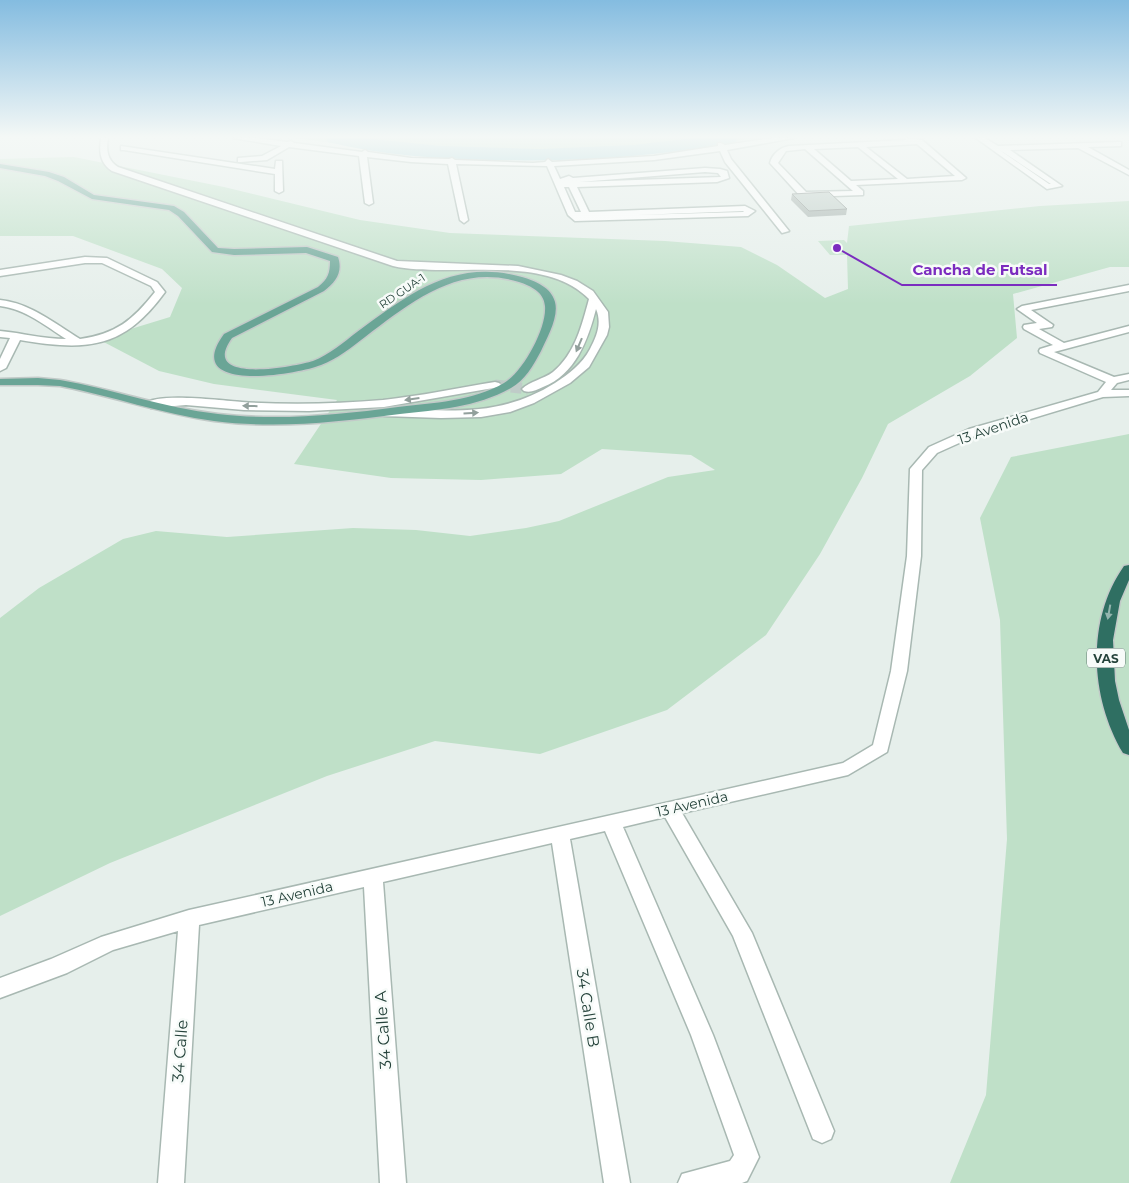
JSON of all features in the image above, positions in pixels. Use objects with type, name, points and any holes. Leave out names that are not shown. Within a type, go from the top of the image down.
[{"type":"highway","name":"VAS","points":[[1129,569],[1122,576],[1111,602],[1105,634],[1107,674],[1115,716],[1129,748]]},
{"type":"main road","name":"RD GUA-1","points":[[0,382],[59,383],[192,414],[233,420],[311,419],[387,413],[457,402],[492,389],[502,388],[519,376],[541,340],[552,310],[548,297],[541,289],[523,280],[500,274],[457,275],[432,284],[324,360],[296,368],[270,372],[234,372],[225,367],[221,359],[220,347],[228,336],[322,288],[331,281],[335,271],[335,259],[307,250],[234,252],[215,250],[181,214],[171,208],[92,197],[85,193]]},
{"type":"street","points":[[184,193],[396,264],[530,269],[576,283],[602,307],[606,326],[585,364],[563,382],[534,399],[495,412],[458,414],[387,413]]},
{"type":"street","points":[[368,193],[369,204]]},
{"type":"street","points":[[459,193],[464,220]]},
{"type":"street","points":[[564,193],[572,215],[586,217],[745,214],[752,211],[744,208],[586,217]]},
{"type":"street","points":[[576,193],[586,217]]},
{"type":"street","points":[[755,193],[785,231]]},
{"type":"street","points":[[802,193],[848,193]]},
{"type":"street","points":[[0,273],[84,260],[104,260],[128,270],[158,288],[160,292],[126,328],[114,334],[78,342],[50,342],[16,335],[0,334]]},
{"type":"street","points":[[1062,346],[1028,328],[1048,325],[1022,309],[1129,288]]},
{"type":"street","points":[[528,389],[545,384],[557,375],[579,349],[594,299]]},
{"type":"street","points":[[0,303],[8,303],[20,308],[78,342]]},
{"type":"street","points":[[1129,329],[1044,351],[1115,384],[1129,393]]},
{"type":"street","points":[[2,366],[15,342],[16,335]]},
{"type":"street","name":"13 Avenida","points":[[0,988],[59,966],[108,943],[189,919],[848,768],[881,748],[899,671],[914,556],[916,469],[933,450],[973,432],[1115,384]]},
{"type":"street","points":[[151,404],[186,401],[244,406],[309,407],[384,403],[492,389],[504,401],[520,404]]},
{"type":"street","points":[[670,809],[742,933],[822,1131]]},
{"type":"street","points":[[610,822],[702,1035],[746,1157],[738,1172],[691,1183]]},
{"type":"street","name":"34 Calle B","points":[[560,834],[616,1183]]},
{"type":"street","name":"34 Calle A","points":[[373,877],[393,1183]]},
{"type":"street","name":"34 Calle","points":[[171,1183],[189,919]]},
{"type":"green space","points":[[0,193],[250,193],[360,220],[450,233],[665,241],[741,247],[777,265],[825,298],[848,289],[847,255],[830,255],[818,241],[844,240],[847,243],[849,226],[1040,206],[1129,201],[1129,267],[1110,267],[1013,294],[1017,338],[970,376],[888,424],[862,478],[820,554],[766,635],[667,710],[540,754],[435,741],[327,776],[110,863],[0,916],[0,618],[39,588],[123,539],[156,531],[227,537],[353,528],[416,530],[470,536],[559,521],[668,477],[715,470],[691,455],[602,449],[561,474],[481,480],[391,478],[294,464],[337,400],[214,384],[159,371],[98,339],[170,317],[182,288],[162,269],[73,236],[0,236]]},
{"type":"green space","points":[[1129,434],[1129,1183],[950,1183],[986,1095],[1007,839],[1000,620],[980,518],[1011,457]]},
{"type":"building","points":[[830,193],[847,209],[809,211],[792,194]]},
{"type":"tunnel","points":[[495,385],[528,389]]},
{"type":"place","name":"Cancha de Futsal","points":[[837,248]]}]
